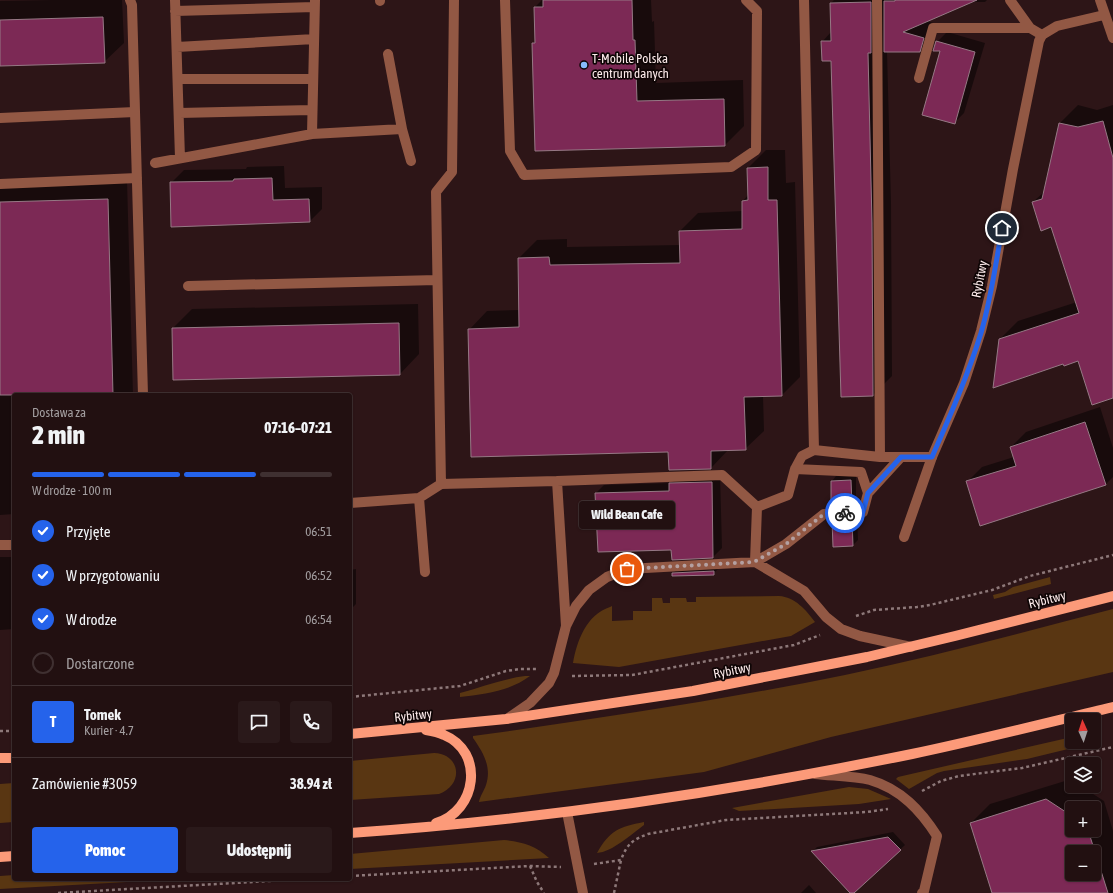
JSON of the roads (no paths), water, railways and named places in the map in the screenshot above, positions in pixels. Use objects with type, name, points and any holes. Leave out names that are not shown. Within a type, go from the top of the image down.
[{"type":"main road","name":"Rybitwy","points":[[352,734],[506,719],[693,691],[830,665],[911,647],[1113,596]]},
{"type":"main road","points":[[352,833],[417,828],[567,812],[732,787],[913,754],[1113,708]]},
{"type":"main road","points":[[410,728],[436,732],[453,740],[467,757],[471,778],[470,788],[466,798],[456,812],[441,822],[417,828]]},
{"type":"main road","points":[[0,758],[12,758]]},
{"type":"main road","points":[[0,857],[12,856]]},
{"type":"street","points":[[130,0],[132,5],[143,393]]},
{"type":"street","points":[[175,0],[180,158]]},
{"type":"street","points":[[441,484],[436,192],[452,172],[454,0]]},
{"type":"street","points":[[505,0],[510,151],[524,175],[731,167],[756,150],[758,11],[746,0]]},
{"type":"street","points":[[804,0],[814,450]]},
{"type":"street","points":[[877,0],[880,457]]},
{"type":"street","points":[[1010,0],[1030,28],[1042,35],[1057,26],[1104,15]]},
{"type":"street","points":[[1100,0],[1113,38]]},
{"type":"street","points":[[175,11],[314,3],[312,134]]},
{"type":"street","points":[[919,78],[933,28],[1030,28]]},
{"type":"street","name":"Rybitwy","points":[[904,537],[932,457],[964,383],[982,331],[992,286],[1013,169],[1039,41],[1042,35]]},
{"type":"street","points":[[177,47],[314,39]]},
{"type":"street","points":[[388,54],[402,129],[411,161]]},
{"type":"street","points":[[178,79],[313,79]]},
{"type":"street","points":[[179,113],[312,110]]},
{"type":"street","points":[[0,118],[135,112]]},
{"type":"street","points":[[155,162],[312,134],[402,129]]},
{"type":"street","points":[[0,184],[137,178]]},
{"type":"street","points":[[188,286],[437,280]]},
{"type":"street","points":[[758,507],[788,495],[795,469],[802,456],[814,450],[880,457],[932,457]]},
{"type":"street","points":[[506,719],[530,703],[549,683],[554,673],[566,626],[576,606],[589,590],[607,578],[627,569],[754,562],[786,544],[824,514],[863,512],[868,493],[901,457]]},
{"type":"street","points":[[795,469],[861,472],[868,493]]},
{"type":"street","points":[[352,503],[419,498],[441,484],[722,475],[758,507]]},
{"type":"street","points":[[557,481],[566,626]]},
{"type":"street","points":[[419,498],[425,572]]},
{"type":"street","points":[[754,562],[758,507]]},
{"type":"street","points":[[0,545],[12,545]]},
{"type":"street","points":[[754,562],[804,591],[826,618],[841,629],[849,633],[911,647]]},
{"type":"street","points":[[811,773],[869,780],[892,789],[916,808],[926,819],[937,836],[924,891],[922,893]]},
{"type":"street","points":[[567,812],[583,893]]},
{"type":"place","name":"T‑Mobile Polska centrum danych","points":[[584,65]]},
{"type":"place","name":"Wild Bean Cafe","points":[[627,569]]}]
